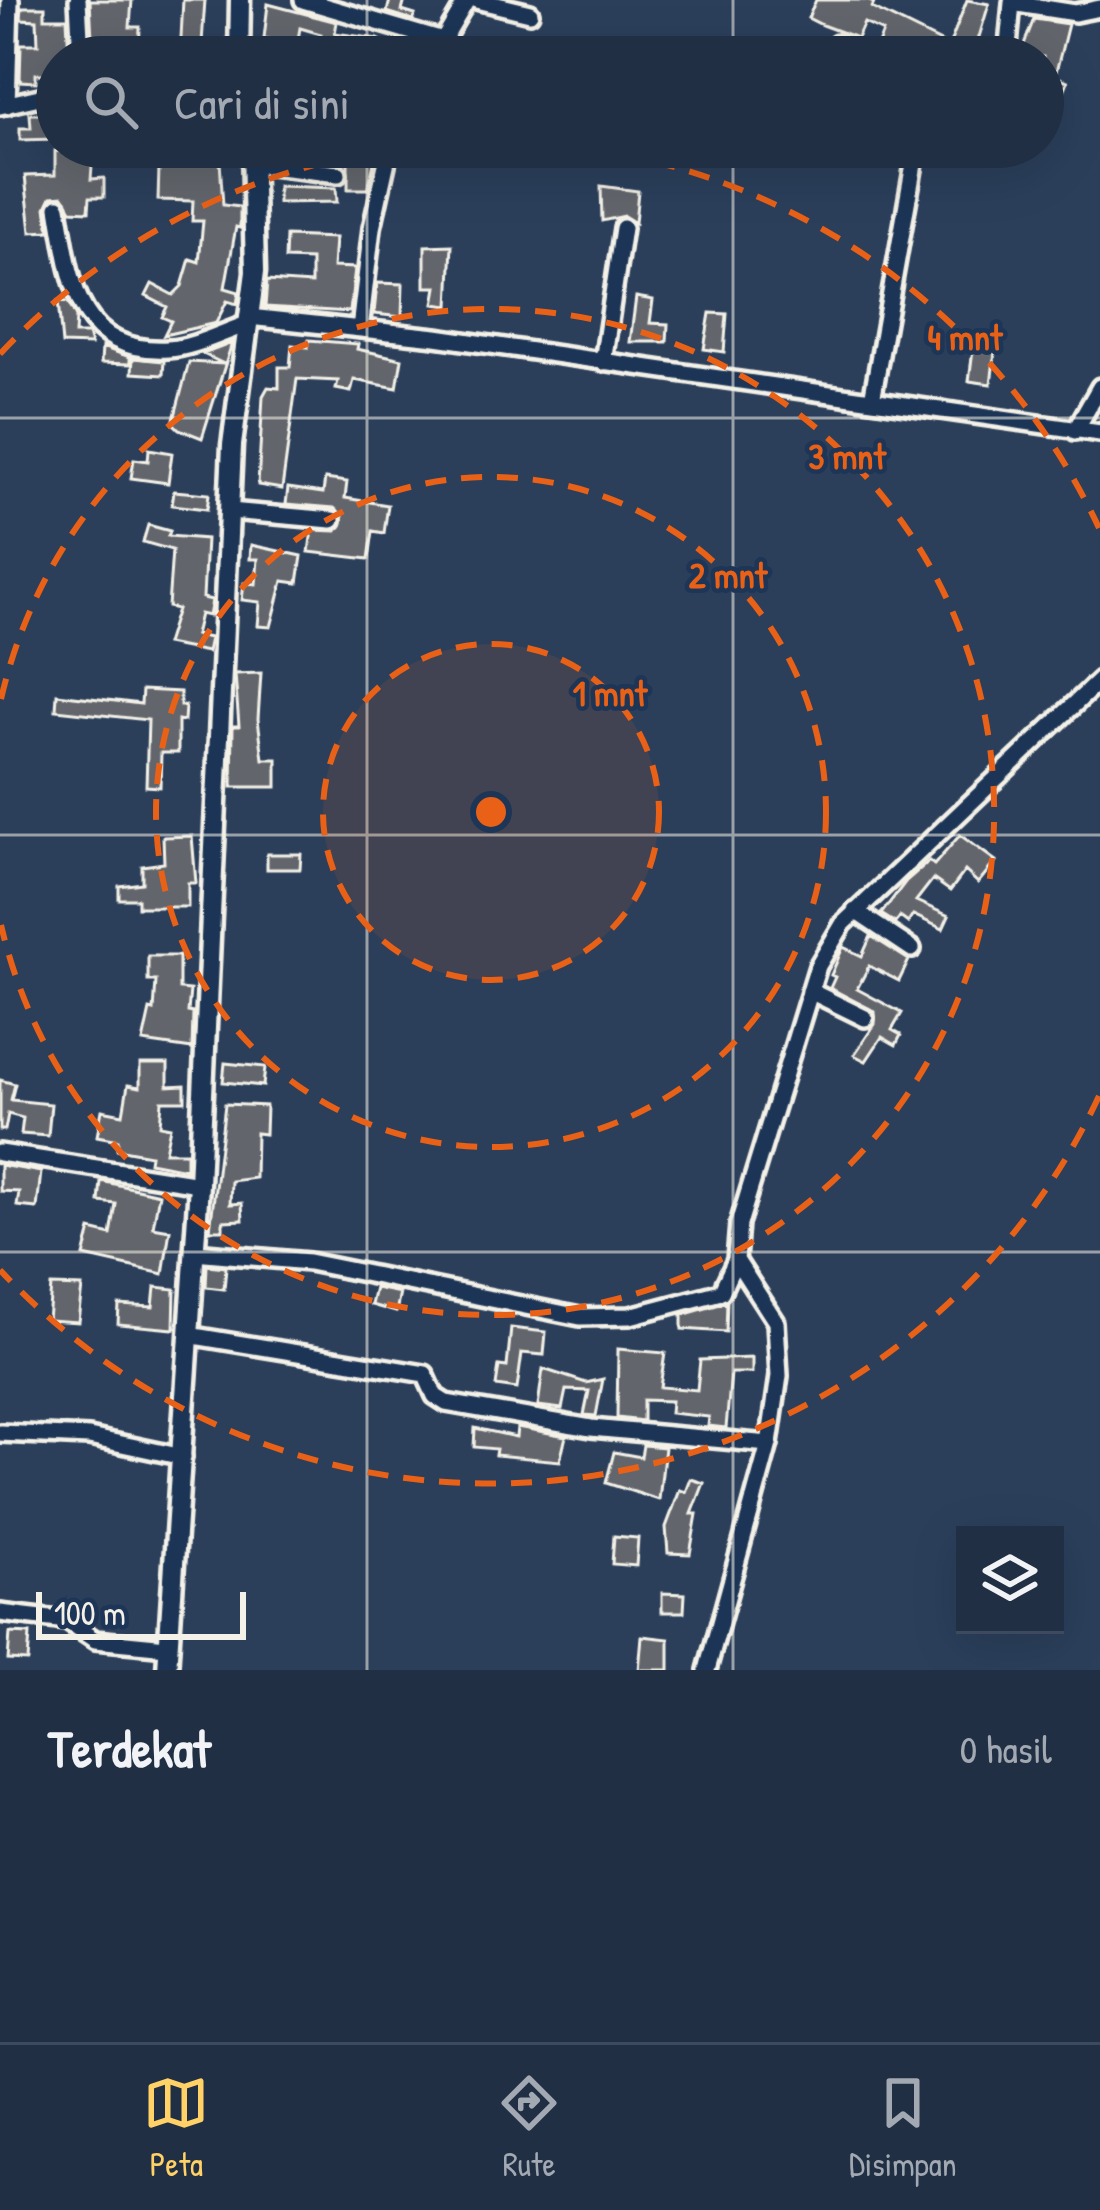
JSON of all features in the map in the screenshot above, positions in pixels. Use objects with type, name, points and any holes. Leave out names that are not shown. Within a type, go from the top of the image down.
[{"type":"street","points":[[10,0],[3,105],[36,98]]},
{"type":"street","points":[[78,0],[80,36]]},
{"type":"street","points":[[239,36],[240,0]]},
{"type":"street","points":[[303,0],[425,36]]},
{"type":"street","points":[[364,18],[370,0]]},
{"type":"street","points":[[448,36],[475,0],[530,14]]},
{"type":"street","points":[[1009,36],[1012,3],[1076,13],[1100,8]]},
{"type":"street","points":[[166,1670],[199,1184],[233,421],[256,240],[253,168]]},
{"type":"street","points":[[311,168],[338,174]]},
{"type":"street","points":[[360,329],[372,228],[385,168]]},
{"type":"street","points":[[872,400],[912,168]]},
{"type":"street","points":[[58,207],[74,287],[95,328],[111,341],[172,349],[248,320],[360,329],[1100,433]]},
{"type":"street","points":[[603,362],[623,228]]},
{"type":"street","points":[[1076,430],[1100,387]]},
{"type":"street","points":[[230,511],[332,520]]},
{"type":"street","points":[[194,1252],[309,1262],[580,1318],[630,1316],[721,1292],[736,1260],[749,1186],[827,945],[855,911],[1100,680]]},
{"type":"street","points":[[855,911],[912,949]]},
{"type":"street","points":[[811,991],[865,1018]]},
{"type":"street","points":[[0,1153],[199,1184]]},
{"type":"street","points":[[707,1670],[770,1444],[779,1376],[776,1322],[736,1260]]},
{"type":"street","points":[[188,1335],[425,1374],[438,1400],[540,1421],[770,1444]]},
{"type":"street","points":[[0,1433],[89,1437],[183,1457]]},
{"type":"street","points":[[0,1613],[67,1621],[95,1640],[167,1647]]},
{"type":"building","points":[[90,0],[132,0],[130,27],[140,27],[140,36],[92,36]]},
{"type":"building","points":[[183,0],[205,0],[202,36],[181,36]]},
{"type":"building","points":[[390,0],[405,0],[402,11],[415,15],[413,20],[387,12]]},
{"type":"building","points":[[816,0],[867,0],[874,3],[872,8],[929,36],[881,36],[883,32],[864,23],[858,36],[852,36],[808,18]]},
{"type":"building","points":[[967,0],[989,4],[979,36],[953,36]]},
{"type":"building","points":[[268,4],[337,22],[335,33],[356,36],[321,36],[300,28],[299,36],[264,36]]},
{"type":"building","points":[[22,7],[45,7],[45,18],[67,18],[68,36],[38,36],[37,20],[21,19]]},
{"type":"building","points":[[1034,19],[1068,24],[1064,40],[1064,36],[1027,36]]},
{"type":"building","points":[[21,44],[36,44],[36,82],[20,81]]},
{"type":"building","points":[[30,114],[36,114],[36,140],[20,140],[20,128],[31,128]]},
{"type":"building","points":[[55,168],[92,168],[91,179],[104,178],[104,197],[90,197],[89,211],[71,210],[63,196],[51,197],[46,208],[50,231],[31,232],[25,176],[55,175]]},
{"type":"building","points":[[159,168],[220,168],[223,205],[240,207],[240,228],[236,227],[225,288],[239,292],[237,304],[227,301],[216,323],[164,335],[171,321],[162,317],[167,307],[146,296],[152,284],[173,295],[182,286],[190,259],[199,262],[203,221],[192,221],[193,201],[158,200]]},
{"type":"building","points":[[348,168],[373,168],[368,189],[348,189]]},
{"type":"building","points":[[278,186],[336,188],[337,202],[278,203]]},
{"type":"building","points":[[601,186],[638,191],[635,223],[624,216],[602,221]]},
{"type":"building","points":[[286,236],[335,238],[333,267],[355,268],[350,312],[265,307],[267,281],[311,284],[311,260],[285,259]]},
{"type":"building","points":[[452,245],[449,306],[434,304],[437,287],[425,287],[425,246]]},
{"type":"building","points":[[377,283],[403,284],[402,317],[374,314]]},
{"type":"building","points":[[636,297],[653,300],[650,323],[668,324],[667,342],[630,342]]},
{"type":"building","points":[[58,301],[68,302],[76,317],[75,334],[88,334],[91,345],[62,344]]},
{"type":"building","points":[[710,313],[727,314],[724,352],[704,349]]},
{"type":"building","points":[[309,340],[358,344],[357,349],[402,359],[397,388],[354,380],[351,392],[336,389],[338,381],[297,379],[282,489],[258,485],[263,396],[268,387],[279,388],[279,367],[290,367],[292,345],[308,347]]},
{"type":"building","points":[[232,343],[202,438],[179,429],[173,423],[189,362],[224,364],[203,354]]},
{"type":"building","points":[[102,347],[130,357],[130,364],[101,363]]},
{"type":"building","points":[[973,349],[995,352],[991,384],[969,381]]},
{"type":"building","points":[[133,358],[164,361],[163,375],[132,373]]},
{"type":"building","points":[[149,449],[172,453],[168,483],[131,478],[134,459],[148,461]]},
{"type":"building","points":[[325,479],[347,482],[345,498],[388,505],[384,533],[373,531],[369,559],[309,552],[312,530],[336,531],[343,516],[334,508],[286,504],[288,488],[323,493]]},
{"type":"building","points":[[174,491],[209,494],[207,509],[172,505]]},
{"type":"building","points":[[148,525],[170,531],[168,536],[206,539],[203,598],[212,600],[209,616],[200,614],[195,635],[210,638],[207,652],[166,644],[177,609],[168,607],[172,550],[143,542]]},
{"type":"building","points":[[251,545],[302,556],[298,583],[283,581],[271,627],[258,626],[260,602],[242,600],[244,583],[256,584],[258,559],[250,559]]},
{"type":"building","points":[[261,673],[258,719],[263,759],[277,759],[277,787],[232,787],[233,726],[239,726],[235,674]]},
{"type":"building","points":[[142,690],[180,692],[180,706],[185,706],[184,721],[178,720],[178,753],[161,753],[160,787],[146,786],[148,720],[56,710],[57,694],[141,704]]},
{"type":"building","points":[[960,835],[996,861],[978,883],[965,871],[950,891],[933,879],[916,901],[949,916],[943,929],[913,915],[908,923],[900,917],[895,923],[881,914],[906,881],[929,861],[934,865]]},
{"type":"building","points":[[192,836],[196,883],[188,883],[188,907],[138,907],[138,899],[119,899],[119,886],[142,883],[142,866],[164,863],[163,837]]},
{"type":"building","points":[[267,854],[301,854],[300,869],[267,869]]},
{"type":"building","points":[[871,936],[909,960],[899,981],[869,966],[857,989],[902,1013],[892,1030],[901,1035],[896,1045],[882,1037],[866,1061],[854,1055],[875,1024],[875,1012],[830,988],[843,947],[862,956]]},
{"type":"building","points":[[148,956],[179,956],[179,989],[190,990],[192,1049],[143,1042],[150,1010],[154,1011],[156,981],[148,981]]},
{"type":"building","points":[[225,1063],[265,1067],[263,1086],[223,1082]]},
{"type":"building","points":[[140,1064],[168,1064],[168,1086],[185,1085],[185,1101],[162,1101],[160,1125],[170,1127],[165,1152],[186,1152],[186,1169],[149,1162],[150,1155],[117,1149],[118,1140],[97,1136],[102,1110],[123,1114],[128,1085],[140,1087]]},
{"type":"building","points":[[0,1080],[15,1084],[11,1100],[51,1104],[48,1136],[21,1134],[23,1118],[8,1114],[5,1130],[0,1130]]},
{"type":"building","points":[[225,1104],[266,1106],[265,1134],[256,1133],[255,1178],[231,1181],[230,1204],[242,1203],[243,1220],[223,1221],[223,1230],[210,1230]]},
{"type":"building","points":[[0,1165],[41,1172],[37,1208],[17,1206],[19,1192],[0,1191]]},
{"type":"building","points":[[101,1181],[159,1194],[153,1227],[170,1230],[163,1274],[84,1256],[91,1230],[111,1235],[116,1204],[99,1202]]},
{"type":"building","points":[[207,1265],[226,1267],[224,1289],[206,1287]]},
{"type":"building","points":[[51,1286],[82,1287],[78,1322],[48,1320]]},
{"type":"building","points":[[155,1287],[175,1289],[174,1329],[118,1324],[119,1305],[153,1307]]},
{"type":"building","points":[[375,1288],[400,1293],[396,1312],[371,1305]]},
{"type":"building","points":[[727,1302],[726,1332],[682,1329],[682,1315]]},
{"type":"building","points":[[511,1328],[546,1332],[544,1355],[522,1353],[517,1389],[496,1386],[499,1366],[507,1367]]},
{"type":"building","points":[[618,1349],[665,1353],[660,1387],[697,1390],[700,1360],[752,1358],[752,1373],[731,1373],[726,1428],[708,1426],[709,1417],[670,1413],[671,1401],[643,1400],[643,1421],[617,1418]]},
{"type":"building","points":[[543,1369],[586,1383],[603,1379],[596,1416],[584,1415],[589,1391],[566,1390],[562,1409],[538,1406]]},
{"type":"building","points":[[517,1427],[566,1436],[560,1461],[495,1455],[496,1449],[474,1447],[475,1428],[516,1437]]},
{"type":"building","points":[[643,1445],[665,1447],[659,1500],[606,1483],[614,1452],[641,1457]]},
{"type":"building","points":[[691,1479],[704,1483],[692,1514],[697,1514],[690,1554],[668,1553],[666,1527],[680,1490],[686,1492]]},
{"type":"building","points":[[614,1536],[638,1538],[636,1566],[612,1564]]},
{"type":"building","points":[[662,1593],[685,1594],[684,1612],[662,1612]]},
{"type":"building","points":[[10,1633],[30,1634],[28,1661],[8,1660]]},
{"type":"building","points":[[642,1636],[669,1639],[669,1670],[639,1670]]}]
